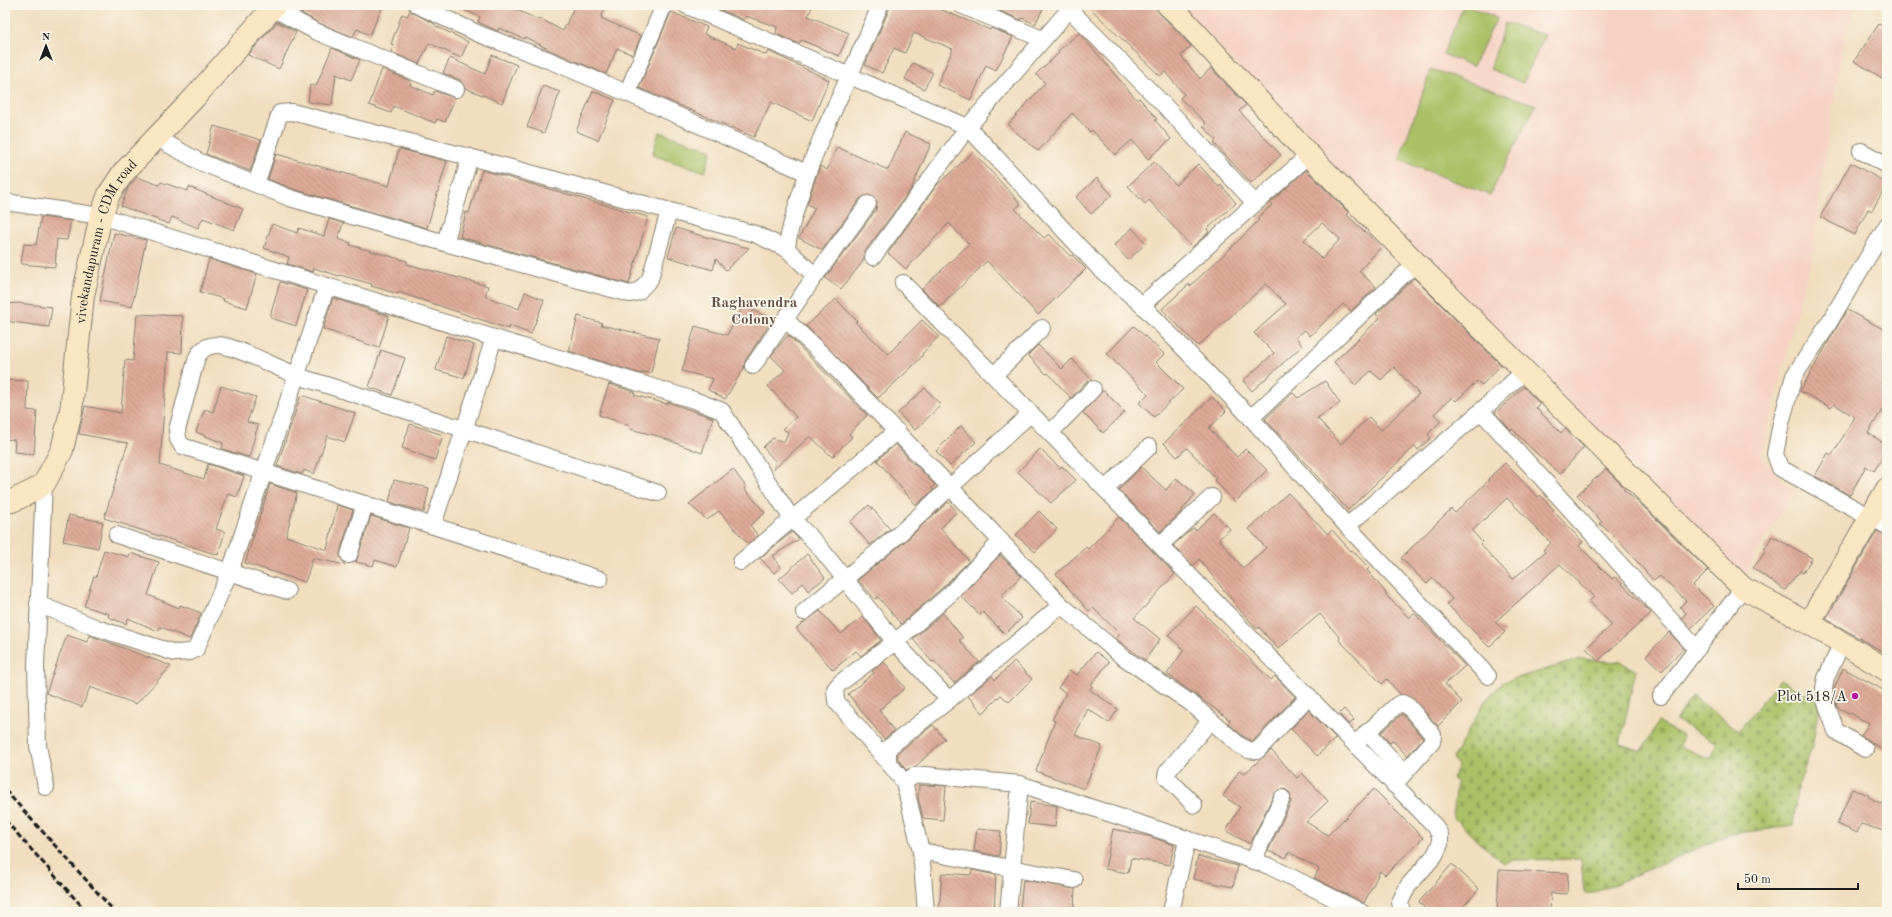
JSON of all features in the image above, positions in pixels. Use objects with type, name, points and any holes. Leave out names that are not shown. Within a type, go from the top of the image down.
[{"type":"street","points":[[417,5],[479,34],[546,59],[627,93],[807,173]]},
{"type":"street","points":[[627,93],[664,5]]},
{"type":"street","points":[[685,5],[968,127],[1101,270],[1142,305],[1251,418],[1347,526],[1488,676]]},
{"type":"street","points":[[787,250],[790,232],[807,173],[864,46],[880,5]]},
{"type":"street","points":[[961,5],[1042,39]]},
{"type":"street","points":[[1168,5],[1182,18],[1309,155],[1743,588],[1809,623],[1887,670]]},
{"type":"street","points":[[273,7],[315,31],[456,89]]},
{"type":"street","name":"vivekandapuram - CDM road","points":[[44,484],[62,450],[71,410],[83,296],[100,216],[109,194],[123,173],[158,138],[273,7]]},
{"type":"street","points":[[873,257],[968,127],[1071,7],[1255,203]]},
{"type":"street","points":[[256,184],[280,113],[292,112],[470,157],[755,234],[787,250],[815,276]]},
{"type":"street","points":[[158,138],[200,162],[290,198],[444,243],[630,294],[638,292],[650,279],[669,210]]},
{"type":"street","points":[[1861,151],[1887,165]]},
{"type":"street","points":[[1142,305],[1309,155]]},
{"type":"street","points":[[444,243],[470,157]]},
{"type":"street","points":[[5,202],[100,216],[694,400],[722,411],[792,519],[817,544],[895,642],[949,700]]},
{"type":"street","points":[[753,366],[815,276],[868,204]]},
{"type":"street","points":[[1879,522],[1780,468],[1775,454],[1781,423],[1794,376],[1824,330],[1887,225]]},
{"type":"street","points":[[1251,418],[1416,263]]},
{"type":"street","points":[[903,283],[994,374],[1355,744],[1399,779]]},
{"type":"street","points":[[38,604],[97,628],[175,653],[186,653],[196,649],[230,571],[327,286]]},
{"type":"street","points":[[786,320],[822,354],[1002,541],[1061,605],[1123,657],[1192,704],[1239,745],[1248,750],[1257,751],[1309,696]]},
{"type":"street","points":[[994,374],[1042,328]]},
{"type":"street","points":[[433,525],[463,428],[494,338]]},
{"type":"street","points":[[600,579],[182,446],[178,439],[177,430],[195,363],[202,349],[211,345],[225,346],[297,375],[463,428],[658,494]]},
{"type":"street","points":[[1347,526],[1482,411],[1525,371]]},
{"type":"street","points":[[1050,433],[1093,389]]},
{"type":"street","points":[[1482,411],[1697,649]]},
{"type":"street","points":[[804,612],[844,577],[898,534],[1031,413]]},
{"type":"street","points":[[741,562],[896,432]]},
{"type":"street","points":[[1105,489],[1149,447]]},
{"type":"street","points":[[5,502],[12,501],[44,484]]},
{"type":"street","points":[[44,484],[36,666],[38,746],[46,787]]},
{"type":"street","points":[[1809,623],[1879,522],[1887,489]]},
{"type":"street","points":[[1160,545],[1212,497]]},
{"type":"street","points":[[349,555],[365,504]]},
{"type":"street","points":[[117,534],[287,591]]},
{"type":"street","points":[[926,912],[921,851],[904,782],[836,701],[835,689],[840,683],[895,642],[950,594],[1002,541]]},
{"type":"street","points":[[1661,696],[1743,588]]},
{"type":"street","points":[[888,762],[888,748],[949,700],[1061,605]]},
{"type":"street","points":[[1842,643],[1826,678],[1824,688],[1825,700],[1836,731],[1865,749]]},
{"type":"street","points":[[1355,744],[1397,705],[1402,703],[1408,706],[1433,734],[1432,742],[1399,779]]},
{"type":"street","points":[[1194,805],[1166,776],[1167,772],[1211,720]]},
{"type":"street","points":[[1367,732],[1440,835],[1440,844],[1435,855],[1408,886],[1400,902],[1402,912]]},
{"type":"street","points":[[904,782],[914,776],[926,774],[1020,784],[1269,866],[1361,912]]},
{"type":"street","points":[[1008,912],[1020,784]]},
{"type":"street","points":[[1253,861],[1282,798]]},
{"type":"street","points":[[1171,912],[1187,840]]},
{"type":"street","points":[[921,851],[1074,880]]},
{"type":"shaded area","points":[[1181,5],[1855,5],[1841,52],[1822,178],[1814,251],[1794,322],[1761,457],[1794,491],[1742,577],[1307,138]]},
{"type":"green space","points":[[1464,5],[1497,18],[1473,66],[1443,54]]},
{"type":"green space","points":[[1505,23],[1545,35],[1523,83],[1490,69]]},
{"type":"green space","points":[[1431,69],[1536,105],[1490,195],[1399,160]]},
{"type":"green space","points":[[659,132],[712,150],[705,172],[652,155]]},
{"type":"green space","points":[[1581,659],[1620,662],[1636,670],[1620,744],[1642,751],[1658,722],[1683,736],[1679,746],[1711,759],[1717,743],[1676,720],[1693,696],[1738,731],[1780,680],[1820,702],[1812,747],[1797,789],[1793,826],[1731,834],[1594,893],[1584,893],[1581,859],[1514,860],[1504,863],[1477,841],[1453,817],[1457,783],[1453,778],[1458,766],[1453,758],[1485,701],[1503,682]]},
{"type":"building","points":[[287,5],[383,5],[370,35],[357,29],[353,37],[319,23]]},
{"type":"building","points":[[453,5],[506,5],[539,20],[539,18],[563,31],[575,5],[606,5],[601,18],[641,36],[633,55],[617,48],[606,74],[554,52],[525,37],[524,39],[499,28],[498,31],[478,22],[480,17]]},
{"type":"building","points":[[710,5],[813,5],[808,16],[849,33],[839,56],[801,40],[799,44],[776,34],[777,27],[746,16],[744,20]]},
{"type":"building","points":[[891,5],[930,5],[990,30],[991,28],[1013,37],[996,70],[986,65],[971,100],[937,85],[953,49],[914,33],[905,53],[894,48],[882,73],[865,65]]},
{"type":"building","points":[[997,5],[1045,5],[1035,24],[1000,11],[1002,8]]},
{"type":"building","points":[[1087,5],[1152,5],[1191,46],[1181,56],[1200,79],[1211,68],[1246,105],[1239,111],[1281,155],[1251,183],[1214,143],[1216,140],[1203,126],[1206,123],[1180,98],[1184,94],[1165,72],[1160,76]]},
{"type":"building","points":[[410,11],[468,42],[461,58],[429,43],[419,64],[391,52],[394,45],[391,44],[402,14],[407,16]]},
{"type":"building","points":[[671,12],[707,27],[704,34],[736,48],[738,43],[766,55],[768,51],[829,80],[812,121],[771,102],[754,137],[639,88]]},
{"type":"building","points":[[277,22],[296,32],[279,69],[248,55]]},
{"type":"building","points":[[1879,24],[1887,29],[1887,81],[1854,61]]},
{"type":"building","points":[[1079,33],[1137,100],[1139,98],[1157,119],[1155,120],[1171,139],[1148,159],[1132,140],[1115,155],[1092,130],[1090,132],[1072,113],[1038,151],[1008,125],[1045,83],[1036,74],[1059,53],[1058,51]]},
{"type":"building","points":[[332,48],[360,60],[351,80],[336,74],[332,105],[308,102],[310,85],[316,86]]},
{"type":"building","points":[[492,55],[517,65],[502,103],[465,88],[460,80],[443,73],[450,58],[485,74]]},
{"type":"building","points":[[913,63],[933,73],[924,89],[905,79]]},
{"type":"building","points":[[382,69],[411,81],[410,85],[433,95],[435,91],[455,98],[445,122],[437,119],[435,123],[394,106],[391,113],[369,105]]},
{"type":"building","points":[[543,86],[560,92],[544,133],[527,127]]},
{"type":"building","points":[[593,91],[615,100],[598,140],[576,131]]},
{"type":"building","points":[[214,126],[261,140],[250,171],[206,154]]},
{"type":"building","points":[[905,132],[931,144],[911,189],[865,251],[864,259],[861,264],[841,289],[825,278],[876,210],[877,201],[869,195],[861,198],[822,250],[799,238],[815,208],[807,204],[820,166],[827,170],[837,147],[888,170]]},
{"type":"building","points":[[399,149],[447,161],[427,228],[293,189],[268,179],[276,154],[389,186]]},
{"type":"building","points":[[973,152],[1021,204],[1015,209],[1044,238],[1049,234],[1070,256],[1072,255],[1086,269],[1038,315],[987,261],[940,307],[922,289],[969,244],[949,223],[906,269],[888,253],[936,186]]},
{"type":"building","points":[[1154,162],[1176,185],[1198,164],[1219,187],[1221,185],[1236,203],[1207,229],[1209,232],[1192,247],[1149,200],[1145,204],[1128,186]]},
{"type":"building","points":[[1851,163],[1887,183],[1872,211],[1868,209],[1855,235],[1820,217]]},
{"type":"building","points":[[482,170],[648,217],[629,284],[460,237],[466,212],[469,213]]},
{"type":"building","points":[[1306,170],[1349,213],[1347,215],[1381,247],[1359,271],[1376,287],[1351,311],[1343,304],[1310,336],[1305,330],[1296,337],[1302,346],[1252,391],[1243,381],[1274,353],[1254,333],[1286,304],[1266,284],[1198,346],[1162,309],[1189,284],[1190,286],[1231,248],[1259,220],[1257,218],[1272,205],[1270,203]],"holes":[[[1322,223],[1340,239],[1322,259],[1304,240]]]},
{"type":"building","points":[[137,177],[159,185],[161,182],[187,191],[189,187],[243,209],[234,230],[203,218],[198,228],[172,217],[169,224],[121,206],[128,188]]},
{"type":"building","points":[[1097,178],[1112,195],[1091,214],[1076,197]]},
{"type":"building","points":[[41,217],[71,221],[67,240],[57,239],[55,267],[21,264],[24,244],[36,245]]},
{"type":"building","points":[[329,219],[343,223],[338,239],[351,243],[350,245],[407,261],[407,264],[488,286],[485,296],[519,309],[525,292],[544,300],[531,334],[510,326],[509,329],[398,292],[398,294],[371,286],[372,284],[314,268],[313,272],[287,264],[289,257],[264,248],[272,224],[297,233],[299,228],[324,236]]},
{"type":"building","points":[[676,228],[749,248],[726,270],[716,259],[713,270],[668,257]]},
{"type":"building","points":[[1132,228],[1146,243],[1128,260],[1114,245]]},
{"type":"building","points":[[114,233],[146,240],[132,307],[100,301]]},
{"type":"building","points":[[209,259],[257,274],[247,308],[200,292]]},
{"type":"building","points":[[1414,278],[1501,365],[1482,385],[1477,381],[1456,401],[1452,397],[1434,414],[1441,421],[1428,434],[1431,438],[1418,450],[1415,446],[1348,510],[1265,419],[1293,393],[1298,398],[1325,381],[1340,403],[1317,418],[1341,444],[1369,417],[1381,430],[1419,394],[1394,367],[1381,380],[1371,371],[1355,385],[1334,362],[1380,318],[1376,314]]},
{"type":"building","points":[[280,282],[307,290],[296,326],[271,318],[271,313]]},
{"type":"building","points":[[333,298],[389,316],[379,348],[323,329]]},
{"type":"building","points":[[836,299],[857,321],[855,322],[888,354],[922,320],[939,336],[911,368],[878,398],[806,326]]},
{"type":"building","points":[[18,303],[52,307],[49,327],[5,321],[5,304]]},
{"type":"building","points":[[744,305],[772,320],[745,361],[744,368],[725,399],[708,390],[713,379],[682,371],[695,326],[727,335]]},
{"type":"building","points":[[1847,310],[1887,331],[1887,402],[1868,433],[1887,445],[1887,450],[1874,471],[1866,466],[1850,495],[1815,476],[1828,453],[1832,455],[1855,417],[1834,404],[1831,408],[1800,391]]},
{"type":"building","points":[[137,314],[183,316],[182,353],[168,352],[160,465],[204,479],[208,464],[244,476],[237,497],[228,494],[216,529],[225,532],[218,555],[104,518],[128,443],[79,434],[85,406],[121,413],[125,360],[133,361]]},
{"type":"building","points":[[578,316],[602,323],[601,325],[659,338],[651,373],[642,372],[641,374],[569,351]]},
{"type":"building","points":[[1134,326],[1164,354],[1156,362],[1183,389],[1154,417],[1139,403],[1148,394],[1107,354]]},
{"type":"building","points":[[788,335],[867,415],[849,434],[852,437],[832,457],[810,436],[773,470],[776,462],[763,447],[773,438],[784,442],[788,432],[783,429],[796,417],[768,386],[785,370],[771,356]]},
{"type":"building","points":[[446,336],[474,345],[464,378],[436,370]]},
{"type":"building","points":[[1038,345],[1062,369],[1072,359],[1092,380],[1086,382],[1071,398],[1048,373],[1046,374],[1028,355]]},
{"type":"building","points":[[381,350],[405,358],[392,395],[369,387]]},
{"type":"building","points":[[5,380],[28,381],[27,410],[37,411],[34,454],[14,452],[15,440],[5,439]]},
{"type":"building","points":[[609,384],[635,392],[634,395],[667,404],[668,402],[713,418],[702,453],[658,436],[630,429],[631,426],[599,415]]},
{"type":"building","points":[[221,386],[256,397],[247,422],[258,425],[249,457],[222,449],[223,443],[196,432],[205,409],[213,412]]},
{"type":"building","points":[[1524,387],[1540,404],[1536,408],[1561,433],[1565,429],[1584,447],[1560,474],[1512,429],[1511,430],[1495,413]]},
{"type":"building","points":[[925,388],[941,405],[915,430],[898,413]]},
{"type":"building","points":[[1102,391],[1104,391],[1125,412],[1103,433],[1083,413]]},
{"type":"building","points":[[301,395],[355,413],[345,442],[327,436],[314,474],[304,470],[302,474],[277,466]]},
{"type":"building","points":[[1212,397],[1226,411],[1209,428],[1237,457],[1245,449],[1267,470],[1235,502],[1214,480],[1216,478],[1187,448],[1177,457],[1164,443]]},
{"type":"building","points":[[410,424],[443,435],[435,460],[402,448]]},
{"type":"building","points":[[961,426],[976,442],[950,466],[936,451]]},
{"type":"building","points":[[896,444],[913,464],[914,463],[935,485],[931,488],[934,490],[916,505],[877,460]]},
{"type":"building","points":[[1040,449],[1060,468],[1062,466],[1076,480],[1051,503],[1018,472]]},
{"type":"building","points":[[1505,463],[1538,497],[1540,495],[1554,510],[1553,511],[1583,542],[1579,546],[1612,579],[1615,577],[1651,613],[1598,661],[1586,648],[1612,625],[1589,601],[1594,597],[1560,564],[1495,622],[1505,632],[1489,647],[1447,604],[1452,599],[1433,578],[1427,584],[1401,558],[1451,509],[1455,513],[1489,480],[1488,479]],"holes":[[[1507,498],[1551,543],[1543,550],[1545,552],[1513,579],[1480,544],[1482,542],[1472,531]]]},
{"type":"building","points":[[1141,467],[1166,490],[1176,478],[1195,494],[1179,514],[1160,532],[1119,490]]},
{"type":"building","points":[[733,469],[746,487],[744,488],[765,513],[750,525],[758,536],[748,544],[719,511],[707,520],[689,504]]},
{"type":"building","points":[[1606,469],[1625,488],[1623,489],[1647,510],[1708,570],[1693,585],[1714,606],[1691,628],[1682,618],[1686,613],[1680,607],[1686,601],[1660,576],[1654,581],[1617,539],[1600,524],[1602,522],[1577,495]]},
{"type":"building","points":[[394,480],[429,488],[424,512],[389,502]]},
{"type":"building","points":[[270,484],[297,493],[286,536],[327,550],[337,505],[353,510],[340,553],[340,557],[345,565],[313,558],[305,582],[245,563]]},
{"type":"building","points":[[1288,493],[1328,534],[1332,530],[1351,551],[1352,550],[1369,568],[1367,570],[1386,593],[1385,594],[1409,618],[1414,613],[1465,666],[1445,684],[1462,702],[1438,726],[1412,698],[1400,694],[1387,679],[1382,684],[1339,640],[1340,638],[1320,614],[1278,649],[1259,627],[1257,629],[1239,609],[1199,559],[1193,566],[1173,545],[1193,528],[1196,530],[1214,513],[1230,529],[1219,539],[1243,568],[1266,548],[1249,529]]},
{"type":"building","points":[[948,502],[957,511],[941,528],[969,561],[943,587],[901,624],[878,597],[875,599],[858,580],[904,542]]},
{"type":"building","points":[[869,505],[890,529],[870,545],[850,522]]},
{"type":"building","points":[[1039,511],[1057,529],[1035,552],[1016,535]]},
{"type":"building","points":[[69,515],[103,522],[98,548],[63,541]]},
{"type":"building","points":[[371,516],[409,528],[397,567],[375,560],[373,566],[356,562]]},
{"type":"building","points":[[1119,517],[1175,574],[1134,618],[1160,639],[1145,660],[1116,639],[1120,634],[1093,608],[1089,611],[1056,574],[1086,547],[1088,549]]},
{"type":"building","points":[[1877,531],[1887,535],[1887,654],[1826,619]]},
{"type":"building","points":[[792,532],[799,539],[773,556],[781,567],[774,573],[760,558]]},
{"type":"building","points":[[1772,536],[1812,558],[1803,573],[1800,571],[1785,590],[1753,568],[1766,551],[1764,550]]},
{"type":"building","points":[[104,550],[129,557],[130,553],[159,562],[148,595],[179,608],[180,605],[201,613],[190,639],[160,627],[158,631],[128,618],[126,624],[108,617],[109,614],[84,606],[94,576],[96,577]]},
{"type":"building","points":[[807,554],[825,578],[808,591],[803,583],[792,593],[779,579]]},
{"type":"building","points":[[1000,555],[1021,576],[1001,596],[1022,618],[1005,634],[983,612],[980,615],[961,596]]},
{"type":"building","points":[[1196,606],[1271,680],[1275,676],[1295,697],[1253,741],[1244,737],[1228,723],[1230,720],[1167,674],[1184,650],[1168,635]]},
{"type":"building","points":[[820,611],[841,634],[863,617],[881,640],[861,656],[856,651],[833,670],[796,628]]},
{"type":"building","points":[[943,613],[963,638],[959,640],[979,662],[954,683],[934,661],[932,662],[913,639]]},
{"type":"building","points":[[1669,632],[1683,648],[1662,671],[1646,656]]},
{"type":"building","points":[[67,635],[87,642],[89,635],[171,666],[136,704],[90,687],[82,707],[46,693]]},
{"type":"building","points":[[1096,652],[1109,662],[1091,685],[1090,690],[1118,709],[1109,723],[1088,709],[1075,735],[1102,746],[1084,789],[1036,771],[1055,721],[1052,720],[1066,693],[1058,688],[1070,671],[1077,675]]},
{"type":"building","points":[[1014,661],[1032,679],[1009,702],[1001,695],[983,713],[968,696],[992,676],[995,680]]},
{"type":"building","points":[[884,662],[905,688],[879,710],[894,731],[884,739],[848,694],[874,673],[872,671]]},
{"type":"building","name":"Plot 518/A","points":[[1843,668],[1887,692],[1887,752],[1861,736],[1869,723],[1837,707],[1834,689]]},
{"type":"building","points":[[1344,709],[1354,720],[1349,725],[1339,714]]},
{"type":"building","points":[[1308,710],[1336,738],[1317,756],[1291,729]]},
{"type":"building","points":[[1402,714],[1423,738],[1407,756],[1393,741],[1390,743],[1381,733]]},
{"type":"building","points":[[933,725],[945,739],[916,766],[906,770],[898,759],[898,753]]},
{"type":"building","points":[[1271,750],[1297,778],[1302,773],[1328,801],[1306,822],[1328,835],[1374,789],[1423,838],[1385,875],[1380,871],[1364,903],[1314,878],[1319,869],[1289,852],[1286,858],[1268,851],[1291,802],[1290,793],[1286,790],[1281,789],[1274,794],[1250,844],[1226,831],[1240,807],[1223,796],[1239,771],[1244,774]]},
{"type":"building","points":[[919,785],[946,786],[943,820],[923,818],[918,797]]},
{"type":"building","points":[[1852,789],[1869,795],[1868,797],[1887,806],[1887,832],[1861,824],[1857,833],[1837,824]]},
{"type":"building","points":[[1030,802],[1057,806],[1055,827],[1028,824]]},
{"type":"building","points":[[977,829],[1001,831],[999,856],[974,851]]},
{"type":"building","points":[[1113,829],[1152,837],[1174,845],[1170,865],[1131,858],[1128,873],[1105,869]]},
{"type":"building","points":[[1198,856],[1238,866],[1233,887],[1193,879]]},
{"type":"building","points":[[1452,864],[1479,889],[1458,912],[1428,912],[1419,902]]},
{"type":"building","points":[[972,870],[996,875],[994,912],[939,912],[942,873],[971,875]]},
{"type":"building","points":[[1499,870],[1568,873],[1567,894],[1551,893],[1550,912],[1497,911]]},
{"type":"building","points":[[1023,880],[1075,889],[1074,912],[1020,910]]},
{"type":"railway","points":[[5,790],[115,912]]},
{"type":"railway","points":[[5,820],[87,912]]},
{"type":"place","name":"Plot 518/A","points":[[1855,696]]},
{"type":"district","name":"Raghavendra Colony","points":[[754,310]]}]
